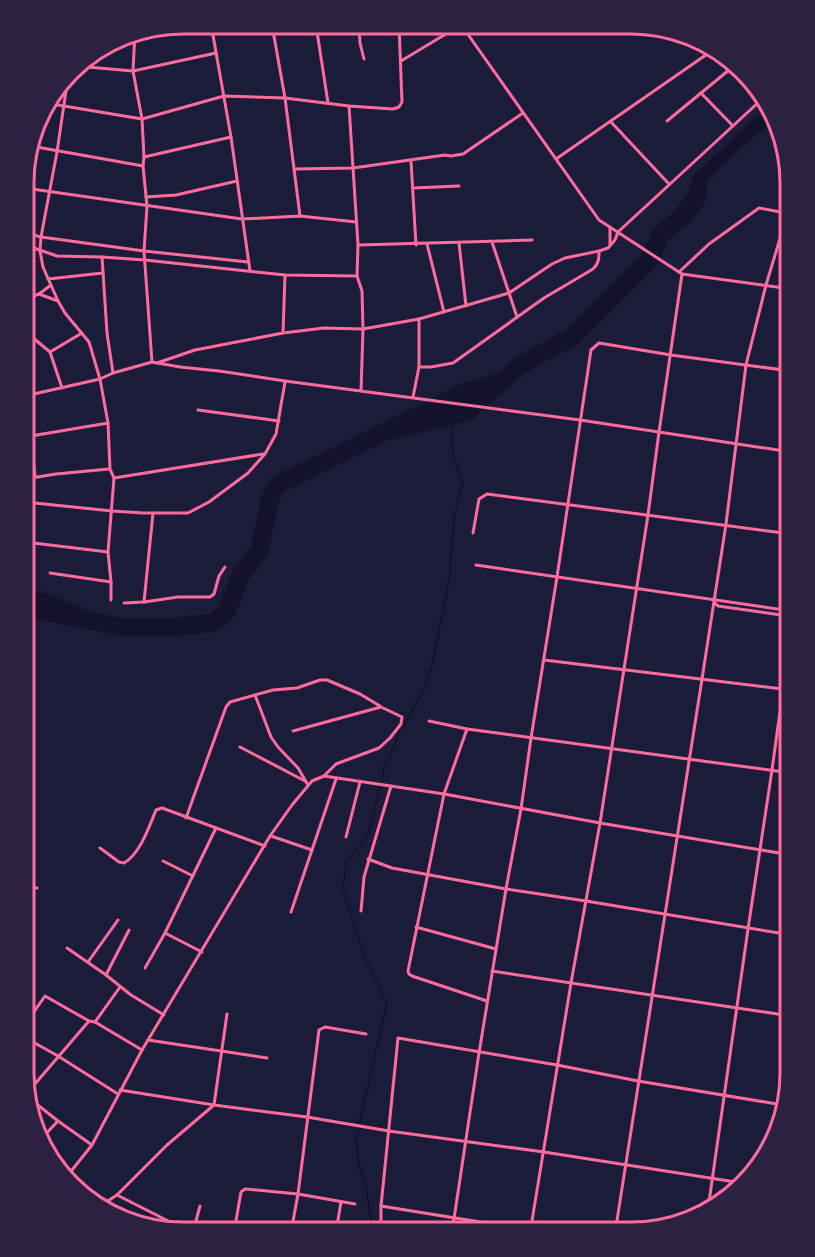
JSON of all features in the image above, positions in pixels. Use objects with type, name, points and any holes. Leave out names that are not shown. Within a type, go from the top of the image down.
[{"type":"street","points":[[213,34],[231,137],[250,272]]},
{"type":"street","points":[[274,34],[285,98],[300,216]]},
{"type":"street","points":[[317,34],[328,104]]},
{"type":"street","points":[[360,34],[364,59]]},
{"type":"street","points":[[57,105],[141,119],[224,96],[285,98],[393,109],[399,107],[402,102],[399,34]]},
{"type":"street","points":[[400,62],[447,34]]},
{"type":"street","points":[[466,34],[599,220],[681,273],[780,287]]},
{"type":"street","points":[[134,44],[133,70],[141,119],[147,206],[144,251],[154,363]]},
{"type":"street","points":[[91,67],[133,70],[216,53]]},
{"type":"street","points":[[556,159],[707,54]]},
{"type":"street","points":[[667,121],[728,70]]},
{"type":"street","points":[[65,93],[57,152],[40,237],[40,251],[43,267],[58,301],[89,342],[100,380],[108,423],[110,469],[114,478],[108,552],[111,600]]},
{"type":"street","points":[[701,93],[733,126]]},
{"type":"street","points":[[34,394],[100,380],[113,373],[195,350],[283,333],[324,328],[363,328],[419,319],[508,293],[552,264],[610,246],[618,232],[757,104]]},
{"type":"street","points":[[349,106],[358,245],[357,276],[362,291],[361,391]]},
{"type":"street","points":[[295,169],[353,168],[463,154],[523,113]]},
{"type":"street","points":[[611,122],[669,184]]},
{"type":"street","points":[[144,157],[231,137]]},
{"type":"street","points":[[39,148],[143,166]]},
{"type":"street","points":[[411,160],[416,245]]},
{"type":"street","points":[[146,197],[176,195],[237,181]]},
{"type":"street","points":[[413,188],[459,186]]},
{"type":"street","points":[[34,190],[242,219],[300,216],[356,222]]},
{"type":"street","points":[[532,1222],[612,749],[648,515],[681,273],[709,244],[760,208],[780,212]]},
{"type":"street","points":[[610,227],[610,246]]},
{"type":"street","points":[[34,235],[144,251],[248,262]]},
{"type":"street","points":[[358,245],[532,240]]},
{"type":"street","points":[[492,242],[517,317]]},
{"type":"street","points":[[617,1222],[726,524],[746,365],[766,285],[780,242]]},
{"type":"street","points":[[459,243],[466,306]]},
{"type":"street","points":[[427,244],[444,312]]},
{"type":"street","points":[[34,249],[57,256],[145,260],[285,275],[357,276]]},
{"type":"street","points":[[419,367],[453,363],[544,298],[593,269],[599,260],[599,251]]},
{"type":"street","points":[[102,257],[107,333],[113,373]]},
{"type":"street","points":[[48,279],[103,273]]},
{"type":"street","points":[[283,333],[285,275]]},
{"type":"street","points":[[34,296],[51,285]]},
{"type":"street","points":[[39,294],[58,301]]},
{"type":"street","points":[[414,398],[419,367],[419,319]]},
{"type":"street","points":[[50,352],[82,333]]},
{"type":"street","points":[[34,339],[50,352],[62,388]]},
{"type":"street","points":[[454,1222],[478,1053],[569,505],[591,350],[599,343],[780,370]]},
{"type":"street","points":[[154,363],[580,420],[780,450]]},
{"type":"street","points":[[34,503],[112,511],[188,513],[209,502],[248,473],[265,454],[276,435],[285,381]]},
{"type":"street","points":[[198,410],[279,421]]},
{"type":"street","points":[[34,435],[108,423]]},
{"type":"street","points":[[114,478],[265,454]]},
{"type":"street","points":[[34,466],[35,476],[110,469]]},
{"type":"street","points":[[473,533],[479,499],[487,494],[780,532]]},
{"type":"street","points":[[144,602],[153,513]]},
{"type":"street","points":[[34,543],[108,552]]},
{"type":"street","points":[[476,565],[780,611]]},
{"type":"street","points":[[124,603],[178,597],[210,597],[214,594],[219,576],[225,567]]},
{"type":"street","points":[[50,573],[111,582]]},
{"type":"street","points":[[543,660],[780,689]]},
{"type":"street","points":[[71,1171],[92,1145],[142,1050],[270,836],[307,783],[324,776],[336,764],[379,748],[390,738],[402,717],[360,694],[327,680],[320,680],[297,688],[273,690],[230,702],[226,707],[186,818]]},
{"type":"street","points":[[255,695],[271,737],[298,768],[307,783]]},
{"type":"street","points":[[709,1201],[780,705]]},
{"type":"street","points":[[293,731],[381,707]]},
{"type":"street","points":[[429,721],[467,729],[780,771]]},
{"type":"street","points":[[467,729],[444,794],[408,971],[409,974],[487,1001]]},
{"type":"street","points":[[240,747],[307,783]]},
{"type":"street","points":[[324,776],[444,794],[780,853]]},
{"type":"street","points":[[291,912],[336,779]]},
{"type":"street","points":[[346,837],[360,782]]},
{"type":"street","points":[[361,911],[368,859],[392,786]]},
{"type":"street","points":[[100,848],[119,862],[124,863],[129,860],[146,836],[156,810],[162,808],[265,846]]},
{"type":"street","points":[[145,968],[165,933],[216,828]]},
{"type":"street","points":[[270,836],[312,850]]},
{"type":"street","points":[[368,859],[392,868],[428,875],[780,933]]},
{"type":"street","points":[[163,861],[193,876]]},
{"type":"street","points":[[88,962],[118,920]]},
{"type":"street","points":[[416,927],[496,949]]},
{"type":"street","points":[[106,975],[129,930]]},
{"type":"street","points":[[165,933],[202,952]]},
{"type":"street","points":[[67,948],[120,987],[164,1015]]},
{"type":"street","points":[[492,971],[780,1014]]},
{"type":"street","points":[[95,1022],[120,987]]},
{"type":"street","points":[[34,1012],[45,996],[142,1050]]},
{"type":"street","points":[[106,1201],[117,1195],[152,1159],[214,1105],[227,1014]]},
{"type":"street","points":[[35,1084],[89,1021]]},
{"type":"street","points":[[293,1222],[319,1030],[325,1027],[366,1034]]},
{"type":"street","points":[[381,1222],[398,1038],[777,1104]]},
{"type":"street","points":[[148,1040],[267,1058]]},
{"type":"street","points":[[34,1043],[119,1092],[307,1117],[734,1182]]},
{"type":"street","points":[[38,1105],[92,1145]]},
{"type":"street","points":[[47,1132],[58,1121]]},
{"type":"street","points":[[236,1222],[241,1192],[245,1189],[298,1194],[355,1204]]},
{"type":"street","points":[[117,1195],[170,1221]]},
{"type":"street","points":[[337,1222],[340,1202]]},
{"type":"street","points":[[194,1222],[200,1206]]},
{"type":"street","points":[[381,1206],[478,1222]]},
{"type":"shaded area","points":[[762,112],[768,125],[724,163],[707,182],[706,201],[690,222],[668,240],[656,266],[578,344],[523,374],[473,419],[389,440],[285,491],[279,500],[268,555],[249,579],[235,616],[218,631],[173,636],[122,636],[34,619],[34,590],[90,612],[124,618],[172,618],[210,614],[219,606],[233,570],[251,547],[262,494],[272,477],[458,385],[501,372],[513,359],[567,329],[641,255],[654,229],[676,209],[688,194],[692,177]]},
{"type":"waterway","points":[[371,1222],[358,1159],[356,1138],[387,1003],[366,960],[343,889],[347,862],[369,833],[384,769],[400,731],[424,690],[432,666],[449,582],[454,519],[463,482],[452,446],[454,424]]}]
